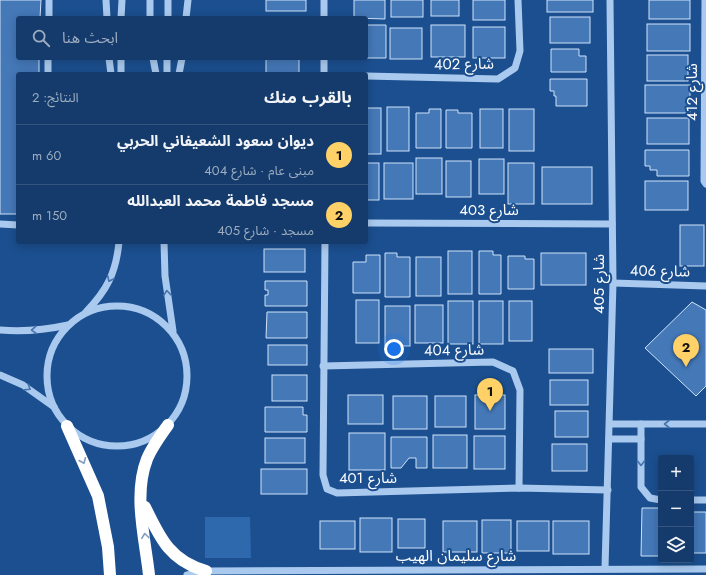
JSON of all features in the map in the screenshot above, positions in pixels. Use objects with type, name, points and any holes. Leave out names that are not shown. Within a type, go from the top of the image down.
[{"type":"highway","points":[[149,575],[140,499],[142,479],[147,460],[156,442],[168,425]]},
{"type":"highway","points":[[67,426],[98,496],[108,547],[110,575]]},
{"type":"highway","points":[[140,499],[166,546],[184,562],[206,571]]},
{"type":"street","points":[[49,0],[49,16]]},
{"type":"street","points":[[106,0],[107,16]]},
{"type":"street","points":[[121,16],[122,0]]},
{"type":"street","points":[[150,0],[150,16]]},
{"type":"street","points":[[168,0],[168,16]]},
{"type":"street","points":[[186,16],[188,0]]},
{"type":"street","points":[[324,0],[324,16]]},
{"type":"street","name":"شارع 402","points":[[368,76],[498,79],[514,68],[520,51],[518,0]]},
{"type":"street","name":"شارع 405","points":[[605,568],[613,284],[610,0]]},
{"type":"street","name":"شارع 412","points":[[705,0],[704,181],[706,184]]},
{"type":"street","points":[[48,60],[48,72]]},
{"type":"street","points":[[109,60],[111,72]]},
{"type":"street","points":[[121,60],[121,72]]},
{"type":"street","points":[[153,60],[156,72]]},
{"type":"street","points":[[167,60],[167,72]]},
{"type":"street","points":[[178,72],[182,60]]},
{"type":"street","points":[[324,60],[324,72]]},
{"type":"street","name":"شارع 403","points":[[368,223],[612,224]]},
{"type":"street","points":[[0,224],[16,225]]},
{"type":"street","points":[[86,312],[109,305],[132,307],[155,316],[173,332],[183,349],[188,369],[187,390],[180,409],[168,425],[150,438],[128,445],[106,445],[85,438],[67,426],[54,407],[47,386],[47,364],[54,342],[68,325],[86,312],[100,297],[111,279],[117,260],[119,244]]},
{"type":"street","points":[[164,244],[165,276],[173,332]]},
{"type":"street","name":"شارع 401","points":[[325,244],[323,475],[327,489],[337,493],[519,488],[608,490]]},
{"type":"street","name":"شارع 406","points":[[613,284],[706,286]]},
{"type":"street","points":[[0,330],[21,332],[45,330],[68,325]]},
{"type":"street","name":"شارع 404","points":[[323,366],[493,362],[513,370],[520,390],[519,488]]},
{"type":"street","points":[[0,375],[23,385],[54,407]]},
{"type":"street","points":[[610,424],[706,424]]},
{"type":"street","points":[[641,424],[641,487],[650,498],[658,499]]},
{"type":"street","points":[[609,439],[641,439]]},
{"type":"street","points":[[694,500],[706,500]]},
{"type":"street","name":"شارع سليمان الهيب","points":[[187,575],[206,571],[605,568],[706,569]]},
{"type":"shaded area","points":[[205,517],[250,517],[251,558],[205,558]]},
{"type":"building","points":[[0,0],[41,0],[40,16],[16,16],[16,60],[39,60],[39,72],[16,72],[16,214],[0,214]]},
{"type":"building","points":[[266,0],[306,0],[306,11],[266,11]]},
{"type":"building","points":[[354,0],[385,0],[385,19],[368,18],[368,16],[354,16]]},
{"type":"building","points":[[391,0],[423,0],[423,17],[391,17]]},
{"type":"building","points":[[431,0],[459,0],[459,16],[431,16]]},
{"type":"building","points":[[473,0],[505,0],[505,20],[473,20]]},
{"type":"building","points":[[547,0],[593,0],[593,12],[547,12]]},
{"type":"building","points":[[649,0],[690,0],[690,19],[649,19]]},
{"type":"building","points":[[550,17],[590,17],[590,43],[550,43]]},
{"type":"building","points":[[647,24],[690,24],[690,51],[647,51]]},
{"type":"building","points":[[368,25],[386,25],[386,58],[368,58]]},
{"type":"building","points":[[431,25],[465,25],[465,57],[431,57]]},
{"type":"building","points":[[473,27],[505,27],[505,58],[473,58]]},
{"type":"building","points":[[390,28],[422,28],[422,59],[390,59]]},
{"type":"building","points":[[551,49],[579,49],[579,56],[586,56],[586,72],[551,72]]},
{"type":"building","points":[[647,55],[688,55],[688,81],[647,81]]},
{"type":"building","points":[[266,60],[299,60],[299,72],[266,72]]},
{"type":"building","points":[[550,79],[587,79],[587,106],[556,106],[556,96],[554,96],[554,91],[550,91]]},
{"type":"building","points":[[645,85],[690,85],[690,113],[645,113]]},
{"type":"building","points":[[387,107],[409,107],[409,151],[387,151]]},
{"type":"building","points":[[368,108],[381,108],[381,154],[368,154]]},
{"type":"building","points":[[429,109],[441,109],[441,148],[416,148],[416,113],[429,113]]},
{"type":"building","points":[[480,109],[503,109],[503,148],[480,148]]},
{"type":"building","points":[[509,109],[534,109],[534,151],[509,151]]},
{"type":"building","points":[[446,110],[458,110],[458,113],[472,113],[472,148],[446,148]]},
{"type":"building","points":[[647,118],[689,118],[689,144],[647,144]]},
{"type":"building","points":[[645,150],[689,150],[689,176],[657,176],[657,170],[650,170],[650,166],[645,166]]},
{"type":"building","points":[[416,158],[442,158],[442,194],[416,194]]},
{"type":"building","points":[[479,159],[504,159],[504,194],[479,194]]},
{"type":"building","points":[[446,161],[471,161],[471,197],[446,197]]},
{"type":"building","points":[[368,163],[379,163],[379,200],[368,200]]},
{"type":"building","points":[[384,163],[413,163],[413,199],[384,199]]},
{"type":"building","points":[[508,163],[534,163],[534,204],[508,204]]},
{"type":"building","points":[[542,167],[592,167],[592,204],[542,204]]},
{"type":"building","points":[[645,181],[688,181],[688,210],[645,210]]},
{"type":"building","points":[[680,225],[704,225],[704,266],[680,266]]},
{"type":"building","points":[[264,249],[305,249],[305,272],[264,272]]},
{"type":"building","points":[[448,251],[472,251],[472,294],[448,294]]},
{"type":"building","points":[[479,251],[493,251],[493,255],[501,255],[501,294],[479,294]]},
{"type":"building","points":[[385,253],[397,253],[397,257],[410,257],[410,297],[385,297]]},
{"type":"building","points":[[541,253],[586,253],[586,285],[541,285]]},
{"type":"building","points":[[366,255],[380,255],[380,293],[353,293],[353,262],[366,262]]},
{"type":"building","points":[[508,256],[525,256],[525,259],[534,259],[534,289],[508,289]]},
{"type":"building","points":[[416,257],[441,257],[441,296],[416,296]]},
{"type":"building","points":[[265,281],[307,281],[307,306],[265,306],[265,295],[268,295],[268,290],[265,290]]},
{"type":"building","points":[[356,300],[379,300],[379,343],[356,343]]},
{"type":"building","points":[[448,301],[473,301],[473,344],[448,344]]},
{"type":"building","points":[[479,301],[503,301],[503,344],[479,344]]},
{"type":"building","points":[[509,301],[532,301],[532,341],[509,341]]},
{"type":"building","points":[[692,302],[706,310],[706,386],[696,396],[645,348]]},
{"type":"building","points":[[415,305],[443,305],[443,343],[415,343]]},
{"type":"building","points":[[385,306],[410,306],[410,346],[385,346]]},
{"type":"building","points":[[267,312],[307,312],[307,338],[266,338]]},
{"type":"building","points":[[268,345],[307,345],[307,365],[268,365]]},
{"type":"building","points":[[549,349],[593,349],[593,373],[549,373]]},
{"type":"building","points":[[272,375],[307,375],[307,401],[272,401]]},
{"type":"building","points":[[550,380],[588,380],[588,405],[550,405]]},
{"type":"building","points":[[348,395],[383,395],[383,424],[348,424]]},
{"type":"building","points":[[475,395],[505,395],[505,429],[475,429]]},
{"type":"building","points":[[393,396],[427,396],[427,429],[393,429]]},
{"type":"building","points":[[435,396],[466,396],[466,427],[435,427]]},
{"type":"building","points":[[265,407],[303,407],[303,415],[307,415],[307,432],[265,432]]},
{"type":"building","points":[[555,411],[588,411],[588,437],[555,437]]},
{"type":"building","points":[[349,433],[385,433],[385,470],[349,470]]},
{"type":"building","points":[[433,435],[467,435],[467,468],[433,468]]},
{"type":"building","points":[[474,436],[505,436],[505,469],[474,469]]},
{"type":"building","points":[[391,437],[427,437],[427,468],[416,468],[416,458],[409,458],[401,468],[391,468]]},
{"type":"building","points":[[265,438],[305,438],[305,463],[265,463]]},
{"type":"building","points":[[552,444],[587,444],[587,471],[552,471]]},
{"type":"building","points":[[261,469],[307,469],[307,494],[261,494]]},
{"type":"building","points":[[642,508],[658,508],[658,556],[641,556]]},
{"type":"building","points":[[694,512],[706,512],[706,553],[694,553]]},
{"type":"building","points":[[360,518],[392,518],[392,552],[360,552]]},
{"type":"building","points":[[398,519],[425,519],[425,548],[398,548]]},
{"type":"building","points":[[482,520],[511,520],[511,553],[482,553]]},
{"type":"building","points":[[320,521],[355,521],[355,549],[320,549]]},
{"type":"building","points":[[443,521],[477,521],[477,552],[443,552]]},
{"type":"building","points":[[517,521],[549,521],[549,551],[517,551]]},
{"type":"building","points":[[553,521],[589,521],[589,554],[553,554]]},
{"type":"place","name":"مسجد فاطمة محمد العبدالله","points":[[686,367]]},
{"type":"place","name":"ديوان سعود الشعيفاني الحربي","points":[[490,411]]}]
